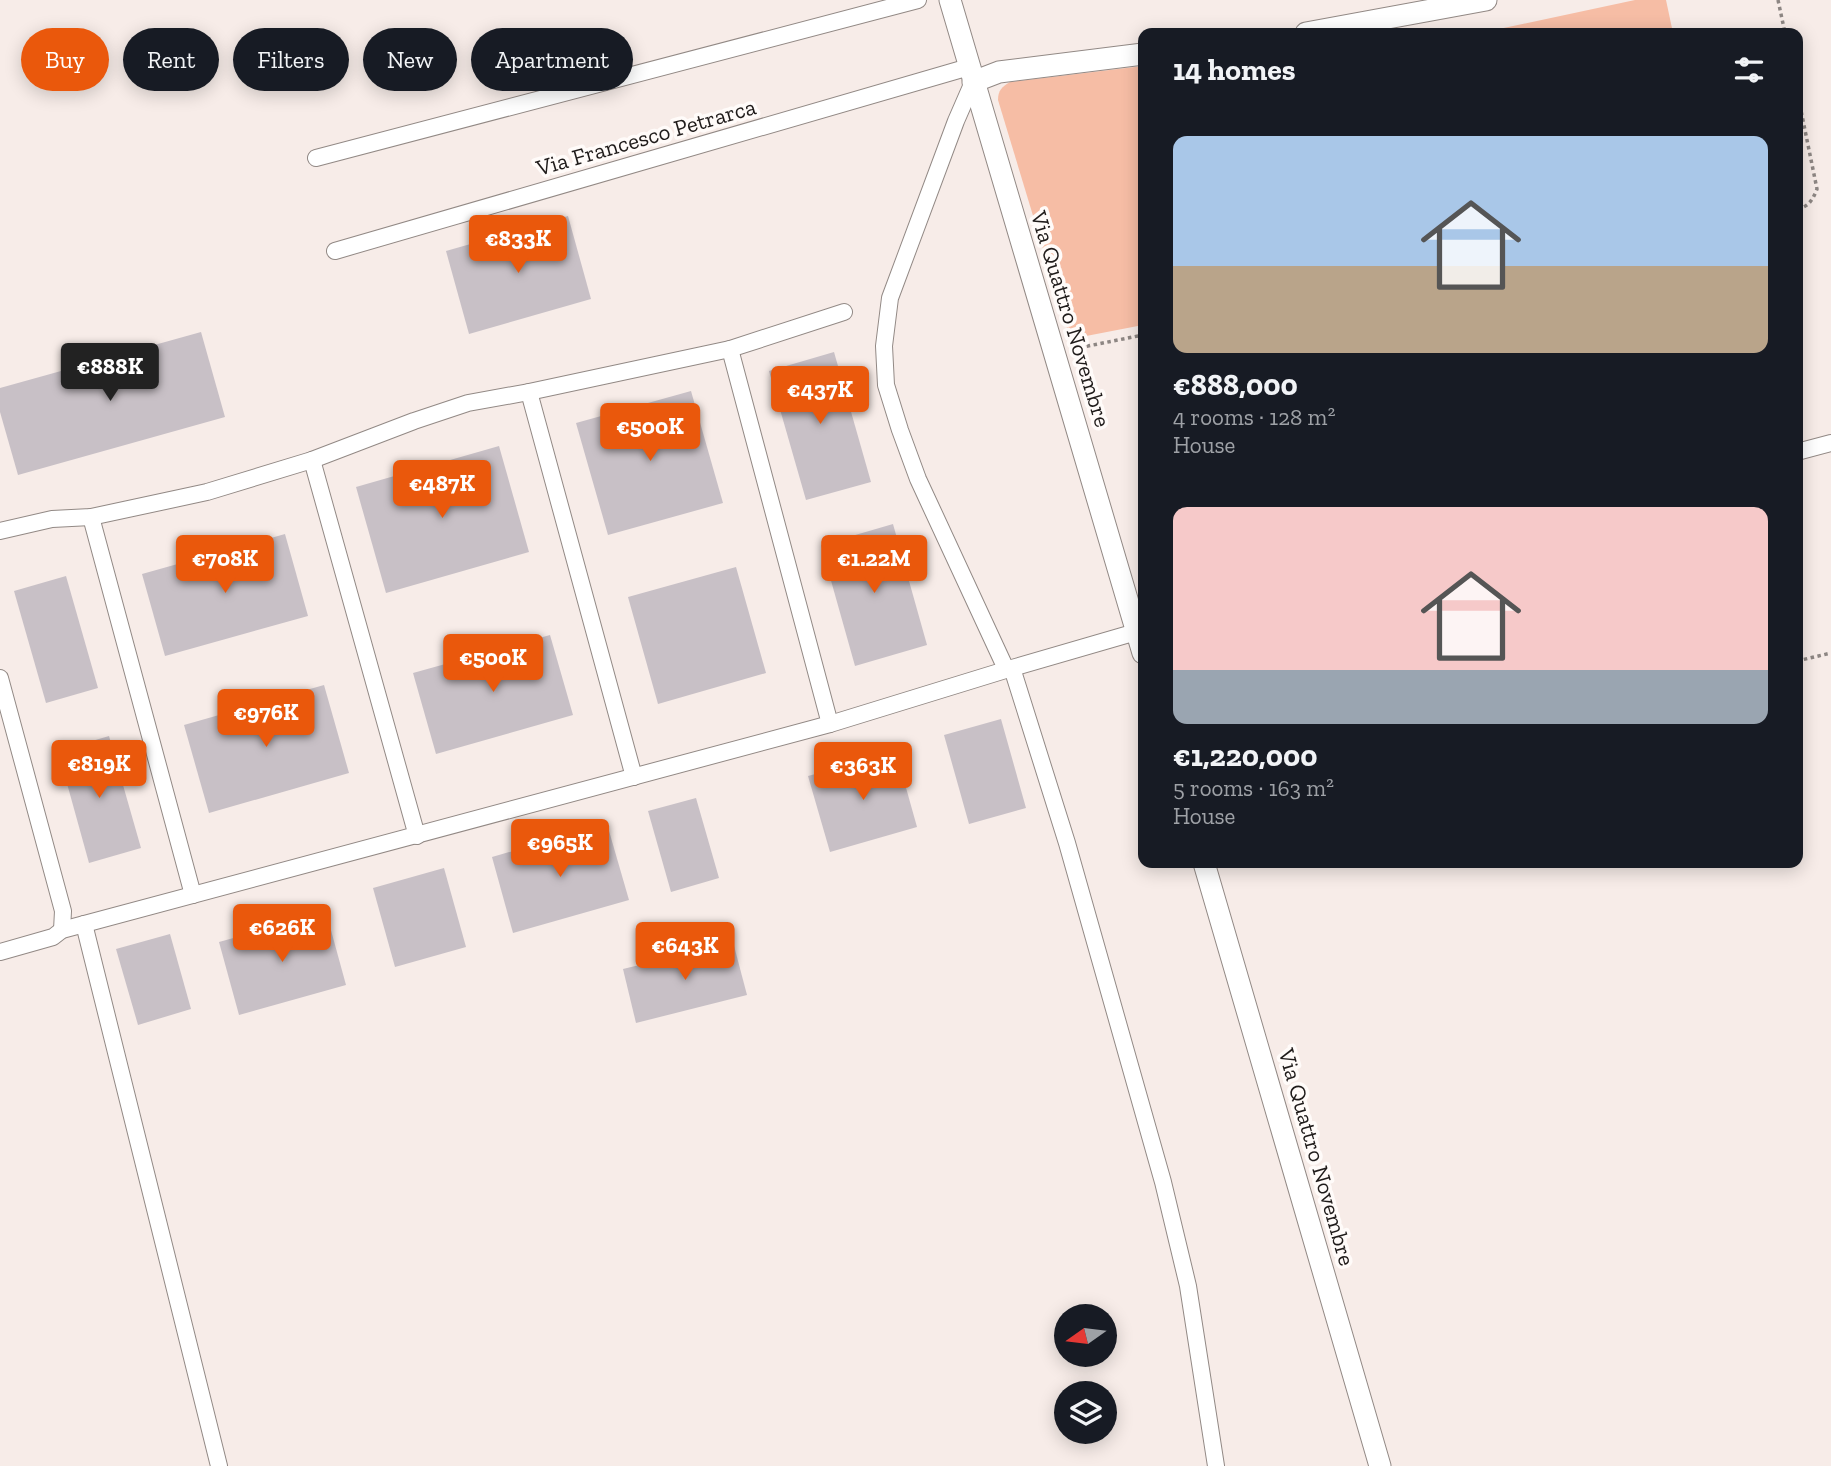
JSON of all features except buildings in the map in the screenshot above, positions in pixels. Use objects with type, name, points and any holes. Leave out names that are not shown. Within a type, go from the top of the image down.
[{"type":"street","points":[[316,158],[918,0]]},
{"type":"street","name":"Via Quattro Novembre","points":[[950,0],[1138,628]]},
{"type":"street","points":[[1333,28],[1486,0]]},
{"type":"street","points":[[1138,55],[971,74],[890,298],[884,346],[886,385],[914,467],[1009,668],[1067,844],[1163,1182],[1188,1286],[1216,1466]]},
{"type":"street","name":"Via Francesco Petrarca","points":[[335,251],[971,74]]},
{"type":"street","points":[[0,531],[52,519],[91,517],[206,492],[312,460],[468,403],[730,349],[845,312]]},
{"type":"street","points":[[730,349],[830,724]]},
{"type":"street","points":[[529,392],[634,777]]},
{"type":"street","points":[[1803,450],[1831,443]]},
{"type":"street","points":[[312,460],[417,836]]},
{"type":"street","points":[[91,517],[193,895]]},
{"type":"street","points":[[0,952],[53,937],[62,930],[830,724],[1009,668],[1138,639]]},
{"type":"street","points":[[0,678],[63,911],[62,930]]},
{"type":"street","name":"Via Quattro Novembre","points":[[1205,868],[1380,1466]]},
{"type":"street","points":[[84,924],[219,1466]]},
{"type":"path","points":[[1778,0],[1784,28]]},
{"type":"path","points":[[1803,120],[1817,188],[1813,201],[1803,208]]},
{"type":"path","points":[[1054,352],[1138,336]]},
{"type":"path","points":[[1803,659],[1831,653]]},
{"type":"shaded area","points":[[1635,0],[1666,0],[1672,28],[1503,28]]},
{"type":"shaded area","points":[[1138,67],[1138,326],[1081,337],[1072,335],[1067,328],[998,100],[1003,87],[1010,82]]}]
